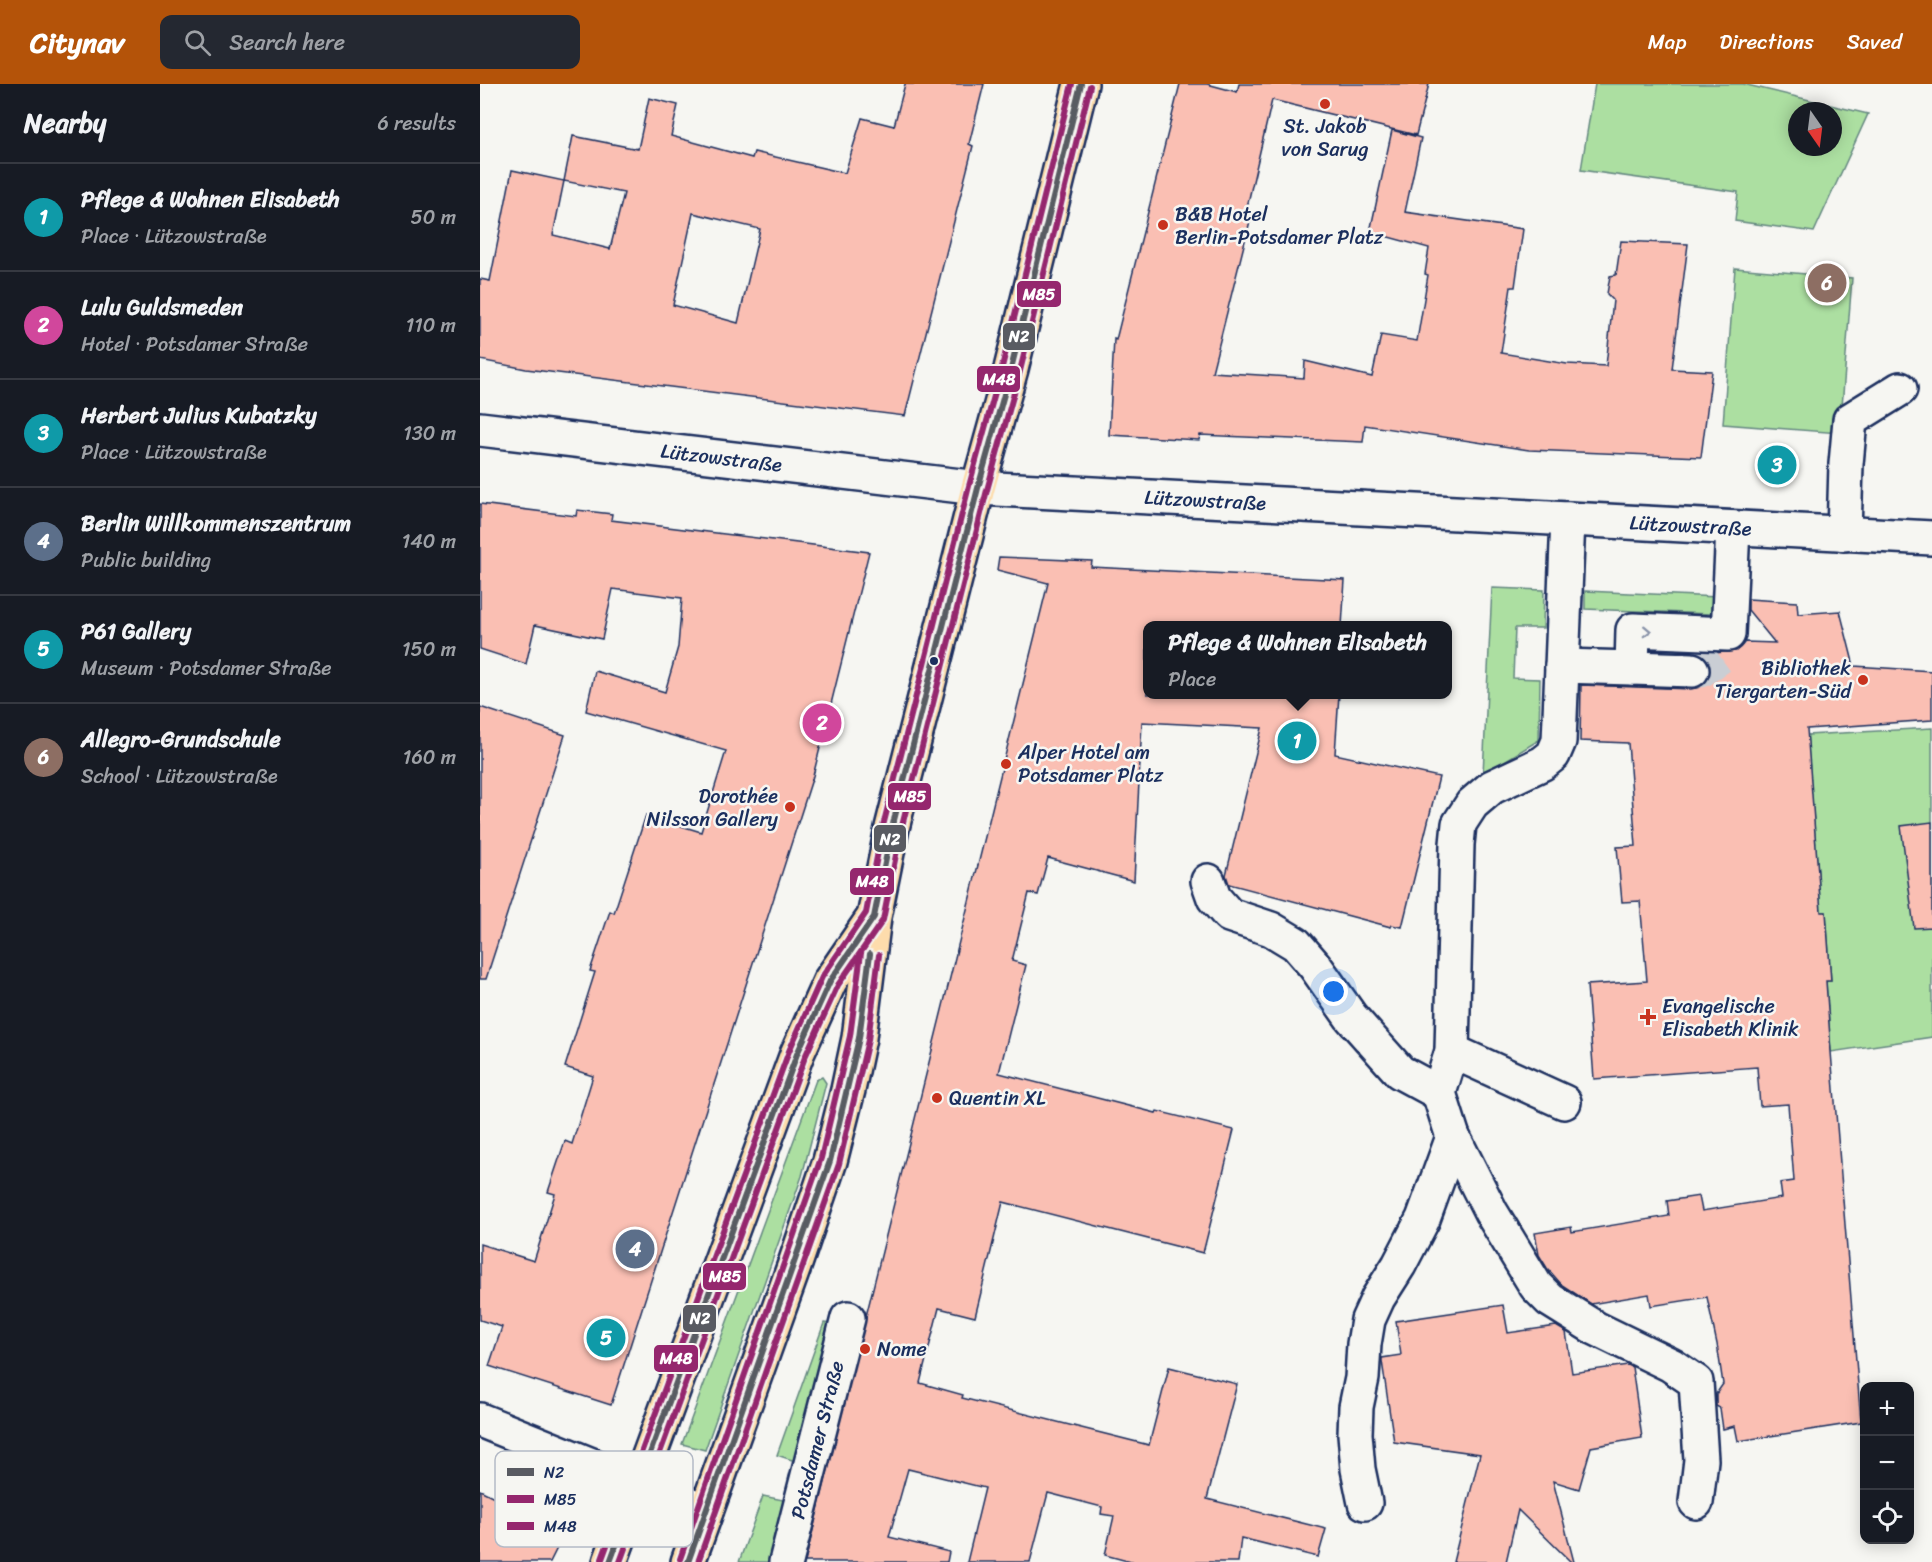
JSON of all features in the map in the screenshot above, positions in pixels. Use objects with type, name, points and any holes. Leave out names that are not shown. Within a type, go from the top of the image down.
[{"type":"main road","points":[[688,1562],[793,1271],[830,1161],[859,1038],[874,917],[892,828],[978,488],[1011,369],[1081,84]]},
{"type":"main road","points":[[651,1451],[797,1054],[830,981],[874,917]]},
{"type":"main road","points":[[610,1562],[616,1547]]},
{"type":"street","points":[[1844,534],[1850,420],[1900,389]]},
{"type":"street","name":"Lützowstraße","points":[[480,429],[978,488],[1932,538]]},
{"type":"street","points":[[1568,519],[1559,741],[1553,755],[1543,763],[1492,787],[1472,804],[1459,824],[1452,1051],[1439,1093],[1453,1137],[1491,1212],[1536,1286],[1550,1300],[1595,1328],[1671,1365],[1696,1382],[1701,1460],[1696,1502]]},
{"type":"street","points":[[1632,668],[1634,630],[1728,638],[1733,528]]},
{"type":"street","points":[[1562,666],[1692,670]]},
{"type":"street","points":[[1208,881],[1214,898],[1229,915],[1271,930],[1296,944],[1352,1017],[1400,1072],[1439,1093]]},
{"type":"street","points":[[1452,1051],[1564,1102]]},
{"type":"street","points":[[1365,1503],[1358,1469],[1355,1434],[1356,1407],[1362,1378],[1368,1320],[1423,1219],[1453,1137]]},
{"type":"street","name":"Potsdamer Straße","points":[[786,1562],[849,1318]]},
{"type":"street","points":[[480,1420],[557,1451]]},
{"type":"street","points":[[693,1506],[706,1511]]},
{"type":"green space","points":[[1595,84],[1743,84],[1818,102],[1788,102],[1788,156],[1842,156],[1842,108],[1868,114],[1814,232],[1735,221],[1738,192],[1581,170]]},
{"type":"green space","points":[[1735,268],[1852,278],[1840,433],[1723,424]]},
{"type":"green space","points":[[1492,588],[1544,590],[1543,628],[1515,628],[1513,678],[1540,679],[1539,740],[1483,774]]},
{"type":"green space","points":[[1585,591],[1718,597],[1717,607],[1711,614],[1585,609]]},
{"type":"green space","points":[[1932,728],[1932,1037],[1831,1052],[1826,981],[1831,981],[1826,912],[1821,912],[1807,735]]},
{"type":"green space","points":[[822,1077],[826,1083],[802,1176],[705,1450],[682,1444],[816,1080]]},
{"type":"green space","points":[[824,1323],[831,1324],[798,1462],[777,1455]]},
{"type":"green space","points":[[763,1496],[788,1501],[773,1562],[739,1562]]},
{"type":"building","points":[[905,84],[984,84],[969,144],[973,146],[905,416],[526,369],[480,360],[480,279],[490,281],[512,170],[564,181],[573,136],[638,149],[649,98],[678,105],[671,136],[752,158],[754,152],[845,173],[862,118],[894,126]],"holes":[[[564,181],[624,193],[610,249],[553,235]],[[693,213],[760,229],[738,323],[673,305]]]},
{"type":"building","points":[[1180,84],[1207,84],[1237,92],[1239,84],[1429,84],[1416,135],[1272,100],[1244,220],[1250,221],[1212,372],[1304,378],[1305,361],[1372,377],[1381,335],[1417,341],[1428,275],[1425,274],[1429,248],[1370,232],[1392,130],[1421,138],[1405,212],[1523,229],[1515,287],[1511,287],[1501,353],[1567,364],[1606,366],[1613,300],[1607,294],[1610,276],[1616,275],[1621,241],[1688,244],[1672,369],[1712,371],[1701,457],[1529,450],[1365,425],[1363,442],[1200,435],[1199,440],[1109,435],[1114,339],[1116,340]]},
{"type":"building","points":[[480,504],[576,516],[577,510],[612,514],[611,520],[869,552],[813,776],[611,1405],[489,1366],[502,1327],[480,1320],[480,1244],[534,1261],[555,1194],[548,1192],[565,1141],[572,1144],[593,1076],[565,1067],[595,972],[590,971],[610,911],[614,913],[646,815],[701,832],[726,751],[586,711],[595,671],[665,692],[678,647],[682,598],[613,589],[602,639],[535,625],[526,664],[480,649]]},
{"type":"building","points":[[999,557],[1092,561],[1091,567],[1345,580],[1342,621],[1143,621],[1143,699],[1339,699],[1335,754],[1439,777],[1402,927],[1392,925],[1391,927],[1229,884],[1226,875],[1262,728],[1142,722],[1134,881],[1048,858],[1038,895],[1029,893],[1012,961],[1026,965],[999,1073],[1156,1113],[1157,1111],[1234,1130],[1203,1253],[1003,1202],[975,1317],[939,1308],[920,1383],[963,1395],[962,1398],[1149,1445],[1169,1367],[1237,1384],[1207,1499],[1326,1529],[1318,1557],[1241,1538],[1238,1562],[1131,1562],[1105,1555],[1114,1516],[1101,1514],[1102,1507],[1048,1493],[1030,1562],[967,1562],[985,1488],[908,1469],[889,1537],[949,1552],[947,1562],[805,1562],[1048,583],[997,570]]},
{"type":"building","points":[[1748,599],[1797,602],[1798,614],[1840,611],[1854,666],[1932,671],[1932,720],[1807,729],[1821,912],[1826,912],[1831,981],[1826,981],[1860,1422],[1738,1441],[1735,1426],[1723,1429],[1720,1408],[1716,1406],[1716,1394],[1723,1384],[1707,1297],[1651,1306],[1649,1294],[1591,1304],[1562,1285],[1547,1268],[1539,1255],[1535,1233],[1571,1227],[1572,1232],[1669,1216],[1667,1201],[1699,1196],[1702,1211],[1782,1198],[1780,1183],[1794,1181],[1788,1104],[1760,1106],[1757,1067],[1594,1079],[1587,985],[1647,981],[1640,901],[1622,902],[1617,847],[1636,846],[1628,743],[1580,741],[1581,685],[1691,689],[1700,687],[1708,680],[1711,671],[1709,662],[1702,654],[1736,651],[1745,642],[1775,643],[1748,610]]},
{"type":"building","points":[[480,707],[565,735],[486,979],[480,979]]},
{"type":"building","points":[[1932,822],[1932,927],[1914,928],[1901,826]]},
{"type":"building","points":[[1503,1305],[1508,1333],[1556,1326],[1566,1332],[1572,1373],[1628,1365],[1632,1367],[1642,1438],[1591,1447],[1579,1489],[1553,1481],[1574,1562],[1571,1562],[1518,1510],[1506,1562],[1453,1562],[1480,1454],[1394,1442],[1382,1358],[1401,1355],[1396,1321]]},
{"type":"building","points":[[480,1490],[495,1497],[495,1547],[558,1547],[550,1562],[480,1562]]},
{"type":"tunnel","points":[[1692,670],[1701,671],[1728,652],[1728,642]]},
{"type":"transit line","name":"M48","points":[[642,1451],[789,1051],[822,977],[866,913],[883,826],[969,486],[1002,367],[1072,84]]},
{"type":"transit line","name":"N2","points":[[651,1451],[797,1054],[830,981],[874,917],[892,828],[978,488],[1011,369],[1081,84]]},
{"type":"transit line","name":"M85","points":[[661,1451],[805,1057],[838,985],[883,920],[901,830],[987,490],[1020,371],[1090,86]]},
{"type":"transit line","name":"M48","points":[[693,1522],[821,1158],[850,1036],[861,953]]},
{"type":"transit line","name":"N2","points":[[688,1562],[830,1161],[859,1038],[870,954]]},
{"type":"transit line","name":"M85","points":[[698,1562],[839,1164],[868,1040],[879,955]]},
{"type":"transit line","name":"M48","points":[[602,1559],[606,1547]]},
{"type":"transit line","name":"N2","points":[[610,1562],[616,1547]]},
{"type":"transit line","name":"M85","points":[[620,1562],[625,1547]]},
{"type":"transit line","name":"M48","points":[[680,1559],[684,1547]]},
{"type":"place","name":"St. Jakob von Sarug","points":[[1325,104]]},
{"type":"place","name":"B&B Hotel Berlin-Potsdamer Platz","points":[[1163,225]]},
{"type":"place","name":"Allegro-Grundschule","points":[[1827,283]]},
{"type":"place","name":"Herbert Julius Kubatzky","points":[[1777,465]]},
{"type":"place","name":"Bibliothek Tiergarten-Süd","points":[[1863,680]]},
{"type":"place","name":"Lulu Guldsmeden","points":[[822,723]]},
{"type":"place","name":"Pflege & Wohnen Elisabeth","points":[[1297,741]]},
{"type":"place","name":"Alper Hotel am Potsdamer Platz","points":[[1006,764]]},
{"type":"place","name":"Dorothée Nilsson Gallery","points":[[790,807]]},
{"type":"place","name":"Evangelische Elisabeth Klinik","points":[[1648,1017]]},
{"type":"place","name":"Quentin XL","points":[[937,1098]]},
{"type":"place","name":"Berlin Willkommenszentrum","points":[[635,1249]]},
{"type":"place","name":"P61 Gallery","points":[[606,1338]]},
{"type":"place","name":"Nome","points":[[865,1349]]}]
